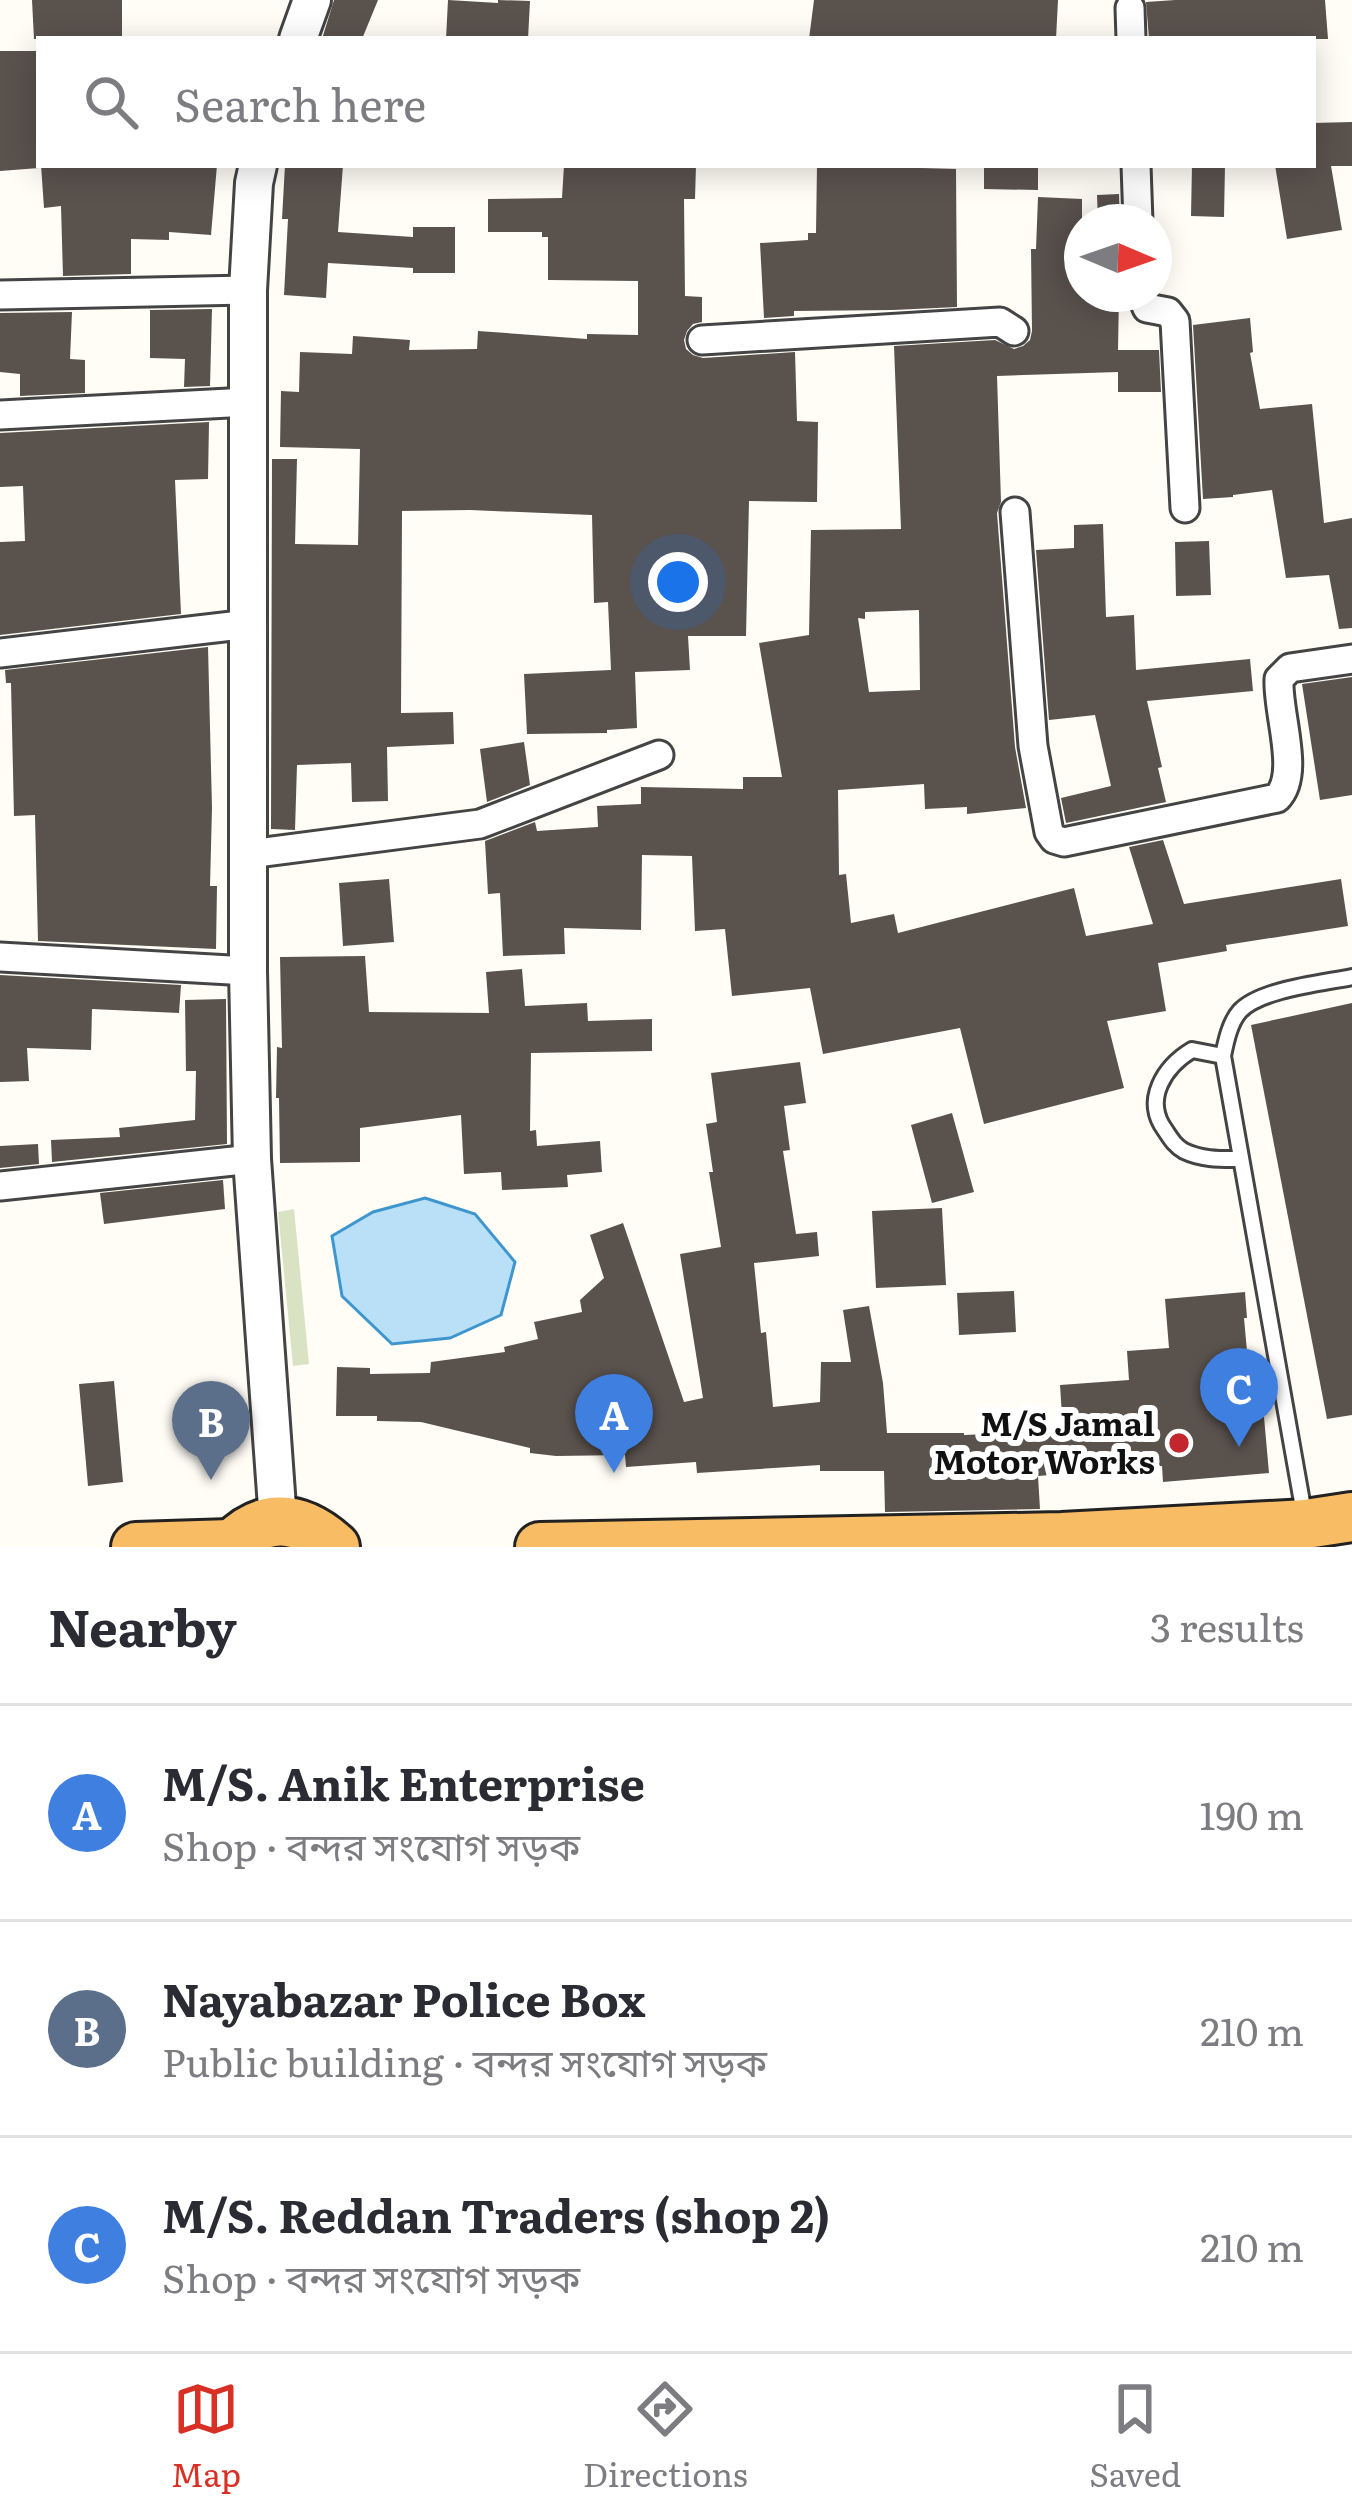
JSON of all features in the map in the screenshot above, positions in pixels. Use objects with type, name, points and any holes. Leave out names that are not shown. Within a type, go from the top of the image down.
[{"type":"highway","points":[[136,1547],[230,1546],[266,1522],[287,1520],[307,1526],[335,1547]]},
{"type":"highway","points":[[540,1547],[1062,1537],[1329,1520]]},
{"type":"street","points":[[299,36],[312,0]]},
{"type":"street","points":[[1130,8],[1131,36]]},
{"type":"street","points":[[257,168],[248,290],[248,971],[252,1159],[278,1521]]},
{"type":"street","points":[[1136,168],[1137,204]]},
{"type":"street","points":[[0,295],[248,290]]},
{"type":"street","points":[[1168,312],[1175,321],[1185,508]]},
{"type":"street","points":[[702,340],[1000,322],[1014,331]]},
{"type":"street","points":[[0,415],[248,402]]},
{"type":"street","points":[[1015,512],[1033,746],[1054,839],[1064,842],[1277,798],[1286,789],[1289,774],[1279,679],[1290,668],[1352,659]]},
{"type":"street","points":[[0,653],[249,624]]},
{"type":"street","points":[[250,854],[480,824],[659,755]]},
{"type":"street","points":[[0,957],[248,971]]},
{"type":"street","points":[[0,1186],[252,1159]]},
{"type":"lane","points":[[1329,1520],[1241,1159],[1223,1056],[1240,1010],[1261,998],[1352,977]]},
{"type":"lane","points":[[1223,1056],[1192,1050],[1172,1063],[1157,1087],[1157,1120],[1178,1148],[1204,1159],[1241,1159]]},
{"type":"green space","points":[[294,1209],[309,1364],[293,1366],[278,1212]]},
{"type":"water","points":[[425,1198],[475,1214],[515,1262],[501,1315],[450,1338],[392,1344],[342,1296],[332,1236],[373,1212]]},
{"type":"building","points":[[32,0],[122,0],[122,36],[34,39]]},
{"type":"building","points":[[334,0],[378,0],[363,36],[323,36]]},
{"type":"building","points":[[448,0],[530,1],[528,36],[446,36]]},
{"type":"building","points":[[814,0],[1058,0],[1056,36],[809,36]]},
{"type":"building","points":[[1325,0],[1328,39],[1149,36],[1146,2]]},
{"type":"building","points":[[0,51],[36,51],[39,168],[0,171]]},
{"type":"building","points":[[1352,122],[1352,166],[1331,166],[1342,230],[1287,239],[1275,168],[1316,168],[1316,123]]},
{"type":"building","points":[[41,168],[217,168],[211,235],[169,232],[169,240],[131,239],[131,274],[63,276],[61,206],[44,208]]},
{"type":"building","points":[[285,168],[343,168],[338,232],[413,237],[413,227],[455,227],[455,273],[328,263],[326,298],[284,295],[288,219],[282,219]]},
{"type":"building","points":[[564,168],[696,168],[695,199],[684,199],[685,296],[702,297],[702,322],[687,331],[686,349],[703,358],[795,352],[797,421],[818,422],[817,502],[749,501],[746,636],[688,636],[690,670],[635,672],[637,728],[607,733],[527,734],[524,674],[611,670],[608,602],[594,603],[592,515],[402,511],[401,713],[453,712],[454,744],[387,747],[388,801],[352,802],[351,763],[297,765],[295,830],[271,829],[272,459],[297,459],[295,544],[358,545],[360,449],[280,447],[281,391],[299,392],[300,352],[352,354],[353,336],[410,340],[409,350],[477,349],[478,331],[587,339],[587,334],[638,335],[638,281],[548,280],[548,237],[542,237],[542,232],[488,232],[488,199],[562,198]]},
{"type":"building","points":[[817,168],[956,169],[957,307],[794,311],[794,316],[764,318],[760,243],[808,240],[808,233],[816,233]]},
{"type":"building","points":[[984,168],[1038,168],[1038,190],[984,189]]},
{"type":"building","points":[[1192,168],[1225,168],[1224,217],[1191,216]]},
{"type":"building","points":[[1119,194],[1119,204],[1097,204],[1097,195]]},
{"type":"building","points":[[1038,197],[1082,199],[1082,204],[1064,204],[1064,312],[1119,312],[1118,350],[1159,350],[1161,392],[1118,392],[1118,372],[997,376],[1001,502],[997,513],[1015,747],[1026,808],[967,814],[967,807],[925,809],[924,784],[838,790],[839,875],[846,874],[851,923],[894,914],[898,933],[1074,888],[1086,936],[1153,924],[1129,847],[1163,840],[1184,904],[1341,879],[1348,926],[1226,945],[1227,951],[1158,963],[1166,1011],[1107,1021],[1124,1088],[984,1124],[960,1028],[823,1054],[810,988],[732,996],[725,929],[695,931],[692,856],[642,855],[641,930],[564,928],[565,954],[503,956],[500,893],[488,894],[485,841],[535,822],[537,831],[598,827],[597,806],[641,804],[641,787],[743,789],[743,777],[782,777],[759,643],[809,635],[811,530],[901,529],[894,346],[995,340],[1014,349],[1023,346],[1032,331],[1031,249],[1036,249]],"holes":[[[919,610],[920,690],[869,692],[858,618],[865,619],[865,612]]]},
{"type":"building","points":[[212,309],[210,386],[184,387],[185,359],[150,358],[150,310]]},
{"type":"building","points":[[72,312],[70,359],[85,360],[85,393],[20,396],[20,374],[0,372],[0,313]]},
{"type":"building","points":[[1250,318],[1250,353],[1260,409],[1312,404],[1324,523],[1352,518],[1352,628],[1339,629],[1329,575],[1286,578],[1272,490],[1203,499],[1193,325]]},
{"type":"building","points":[[209,422],[208,479],[175,480],[181,614],[0,635],[0,542],[25,541],[23,486],[0,487],[0,433]]},
{"type":"building","points":[[1103,524],[1106,617],[1134,615],[1136,670],[1250,659],[1253,691],[1147,701],[1166,802],[1066,823],[1061,798],[1111,786],[1095,715],[1049,720],[1036,550],[1074,548],[1074,525]]},
{"type":"building","points":[[1209,541],[1211,595],[1176,596],[1175,542]]},
{"type":"building","points":[[208,647],[210,886],[217,886],[216,949],[38,941],[35,815],[14,816],[11,683],[6,683],[5,670]]},
{"type":"building","points":[[1352,677],[1352,795],[1320,800],[1302,684]]},
{"type":"building","points":[[524,742],[530,785],[487,802],[480,749]]},
{"type":"building","points":[[389,879],[394,942],[343,946],[339,883]]},
{"type":"building","points":[[365,956],[369,1012],[489,1013],[486,972],[522,969],[525,1006],[587,1003],[588,1021],[652,1019],[652,1051],[531,1053],[530,1131],[536,1130],[537,1146],[600,1141],[602,1172],[567,1175],[568,1187],[502,1190],[501,1172],[464,1174],[461,1115],[360,1128],[360,1162],[280,1163],[276,1098],[277,1047],[282,1048],[280,957]]},
{"type":"building","points":[[0,975],[181,985],[179,1013],[92,1009],[91,1050],[27,1048],[29,1081],[0,1082]]},
{"type":"building","points":[[226,999],[227,1144],[52,1162],[51,1140],[120,1137],[119,1128],[195,1120],[196,1071],[186,1071],[185,1000]]},
{"type":"building","points":[[1352,1003],[1352,1415],[1327,1419],[1251,1025]]},
{"type":"building","points":[[800,1062],[806,1103],[784,1106],[790,1150],[783,1151],[796,1234],[817,1232],[819,1256],[754,1263],[773,1407],[820,1402],[821,1362],[851,1362],[843,1310],[869,1306],[887,1433],[1063,1431],[1060,1385],[1129,1380],[1127,1351],[1169,1348],[1165,1299],[1245,1292],[1253,1418],[1264,1417],[1269,1473],[1163,1482],[1162,1466],[1038,1476],[1040,1509],[885,1512],[884,1471],[820,1471],[820,1465],[697,1473],[696,1462],[626,1467],[625,1455],[530,1453],[530,1448],[421,1422],[336,1416],[337,1367],[370,1368],[370,1374],[430,1373],[431,1362],[505,1352],[504,1347],[538,1339],[534,1322],[582,1312],[580,1300],[604,1278],[590,1235],[623,1223],[684,1402],[703,1398],[680,1254],[721,1247],[706,1124],[717,1122],[711,1073]]},
{"type":"building","points":[[952,1113],[974,1192],[932,1203],[911,1125]]},
{"type":"building","points":[[38,1144],[39,1164],[0,1168],[0,1146]]},
{"type":"building","points":[[223,1180],[225,1209],[104,1224],[100,1193]]},
{"type":"building","points":[[942,1208],[946,1285],[876,1288],[872,1211]]},
{"type":"building","points":[[1014,1291],[1016,1332],[959,1335],[957,1293]]},
{"type":"building","points":[[114,1381],[123,1482],[88,1486],[79,1384]]},
{"type":"place","name":"M/S Jamal Motor Works","points":[[1179,1443]]},
{"type":"place","name":"M/S. Reddan Traders (shop 2)","points":[[1239,1447]]},
{"type":"place","name":"M/S. Anik Enterprise","points":[[614,1473]]},
{"type":"place","name":"Nayabazar Police Box","points":[[211,1480]]}]
